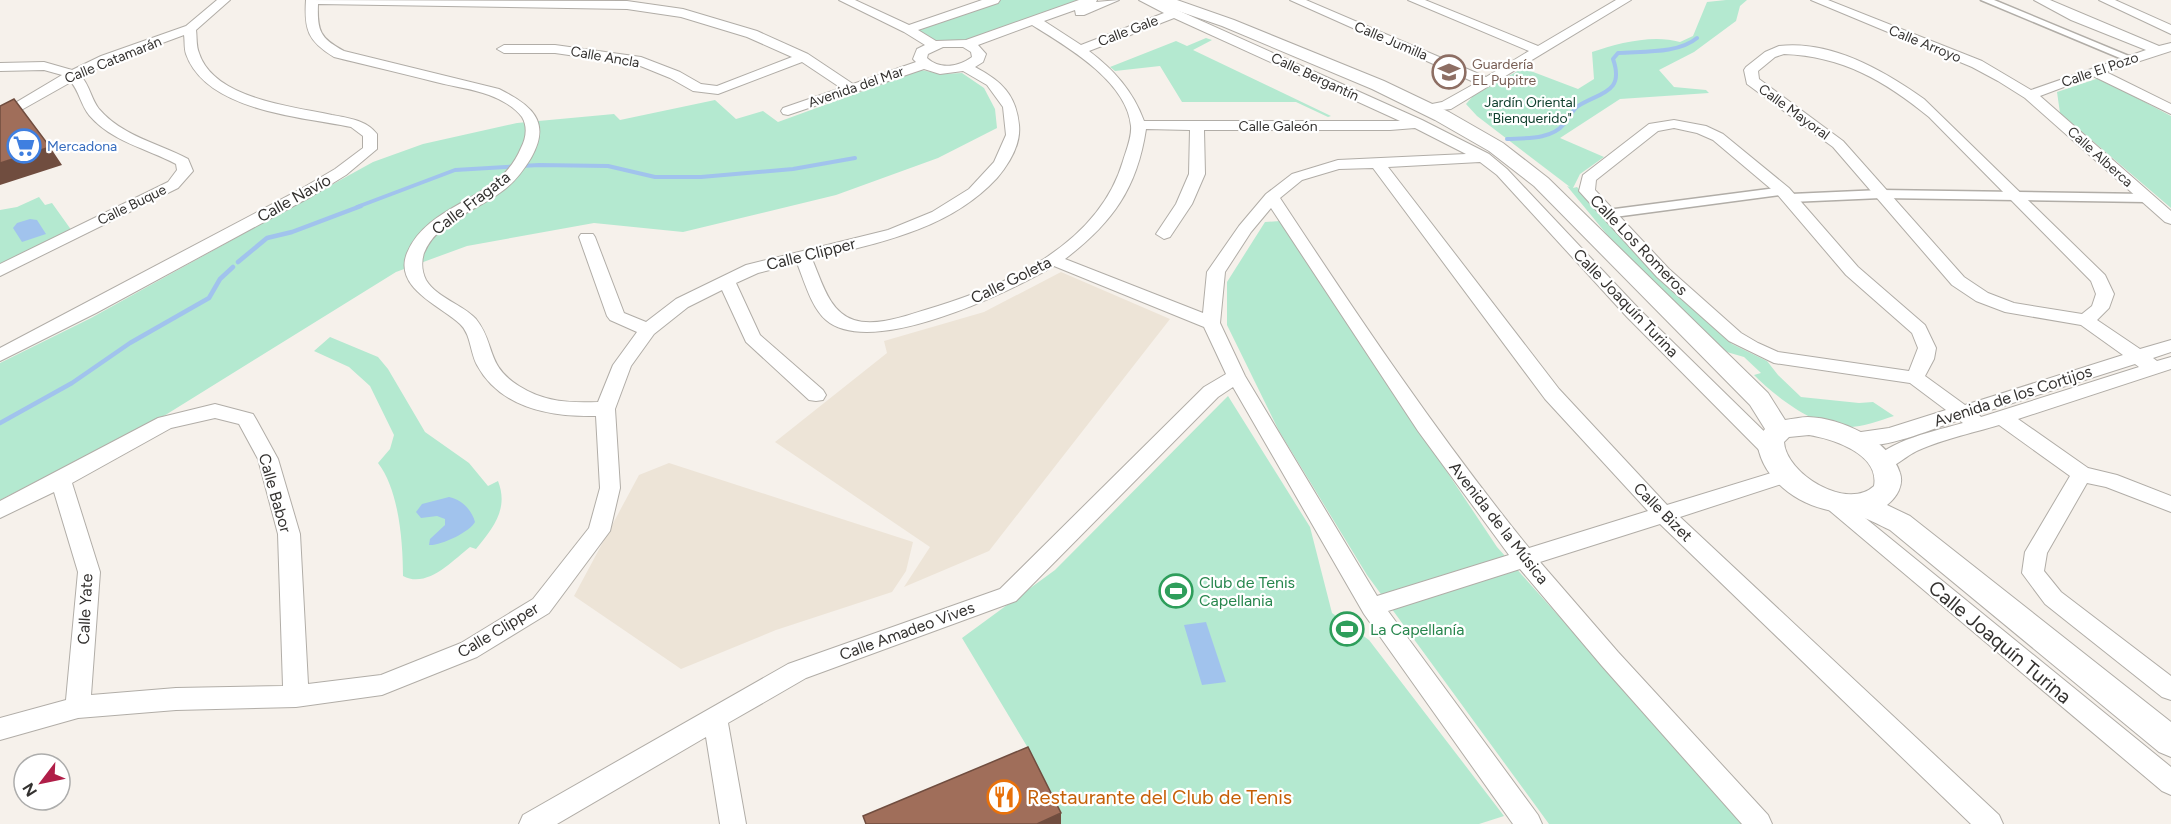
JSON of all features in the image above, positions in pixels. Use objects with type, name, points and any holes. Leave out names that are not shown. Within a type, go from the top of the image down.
[{"type":"street","name":"Calle Catamarán","points":[[0,118],[71,76],[106,60],[190,29],[224,0]]},
{"type":"street","points":[[312,0],[629,3],[693,16],[752,34],[803,57],[851,89]]},
{"type":"street","name":"Calle Fragata","points":[[312,0],[310,24],[314,35],[322,45],[339,54],[495,92],[514,101],[527,113],[534,127],[532,142],[519,166],[497,188],[443,220],[424,240],[414,260],[418,281],[429,294],[466,320],[477,334],[485,364],[501,384],[524,397],[555,408],[605,409]]},
{"type":"street","points":[[845,0],[908,29],[934,45]]},
{"type":"street","points":[[959,0],[973,7]]},
{"type":"street","points":[[908,29],[994,0]]},
{"type":"street","points":[[1038,23],[1091,0]]},
{"type":"street","points":[[971,46],[980,54],[978,59],[965,67],[943,70],[924,64],[920,59],[922,52],[934,45],[946,43],[971,46],[1113,0]]},
{"type":"street","name":"Calle Bergantín","points":[[1145,0],[1179,6],[1431,112],[1484,157]]},
{"type":"street","points":[[1161,0],[1228,23]]},
{"type":"street","name":"Calle Jumilla","points":[[1296,0],[1486,82]]},
{"type":"street","points":[[1414,0],[1539,51]]},
{"type":"street","points":[[1431,112],[1625,0]]},
{"type":"street","name":"Calle Arroyo","points":[[1817,0],[1977,64],[2030,94]]},
{"type":"street","points":[[1986,0],[2131,59]]},
{"type":"street","points":[[2040,0],[2075,17],[2165,49]]},
{"type":"street","points":[[2104,0],[2171,30]]},
{"type":"street","points":[[1179,6],[1228,23],[1378,85],[1503,151],[1541,182],[1759,399],[1809,426]]},
{"type":"street","name":"Calle Gale","points":[[1081,49],[1179,6]]},
{"type":"street","points":[[1038,23],[1081,49],[1104,70],[1126,97],[1139,125]]},
{"type":"street","name":"Calle Navío","points":[[0,355],[54,329],[355,164],[370,149],[370,134],[356,124],[257,103],[225,91],[204,74],[192,53],[190,29]]},
{"type":"street","name":"Calle Ancla","points":[[504,49],[555,49],[641,61],[675,75],[698,88],[718,90],[803,57]]},
{"type":"street","name":"Calle El Pozo","points":[[2030,94],[2165,49]]},
{"type":"street","name":"Calle Mayoral","points":[[2086,320],[2100,308],[2105,294],[2099,279],[1934,114],[1913,96],[1886,79],[1837,58],[1801,50],[1778,50],[1751,70],[1752,81],[1838,144],[1958,281],[1982,297],[2011,308],[2086,320],[2136,357],[2162,365]]},
{"type":"street","name":"Avenida del Mar","points":[[788,111],[924,64]]},
{"type":"street","points":[[0,67],[33,65],[62,69],[71,76]]},
{"type":"street","name":"Calle Clipper","points":[[0,729],[78,707],[176,699],[296,696],[382,685],[469,650],[541,606],[599,531],[610,488],[605,409],[622,365],[648,330],[682,303],[752,269],[894,234],[938,216],[975,192],[1001,164],[1013,135],[1010,107],[992,82],[965,67]]},
{"type":"street","points":[[2094,71],[2171,110]]},
{"type":"street","name":"Calle Buque","points":[[0,271],[173,185],[185,171],[183,162],[173,156],[132,140],[110,126],[90,107],[81,84],[71,76]]},
{"type":"street","name":"Calle Alberca","points":[[2030,94],[2171,219]]},
{"type":"street","name":"Calle Galeón","points":[[1139,125],[1390,126],[1431,112]]},
{"type":"street","name":"Calle Los Romeros","points":[[1915,378],[1929,350],[1927,340],[1919,329],[1852,271],[1787,195],[1718,137],[1701,129],[1674,124],[1654,127],[1588,178],[1587,191],[1607,214],[1663,273],[1735,337],[1774,357],[1915,378],[1978,424]]},
{"type":"street","name":"Calle Goleta","points":[[802,255],[831,316],[853,326],[884,326],[945,310],[1005,286],[1053,260],[1095,226],[1119,197],[1131,169],[1139,125]]},
{"type":"street","points":[[1164,234],[1184,204],[1197,174],[1197,125]]},
{"type":"street","points":[[1484,157],[1338,165],[1297,177],[1272,197],[1245,229],[1216,272],[1211,322],[1236,376],[1372,607],[1525,823]]},
{"type":"street","name":"Calle Joaquín Turina","points":[[1484,157],[1502,172],[1633,313],[1774,440]]},
{"type":"street","name":"Calle Bizet","points":[[1377,162],[1552,394],[1662,513],[1990,824]]},
{"type":"street","points":[[1607,214],[1787,195],[2146,198]]},
{"type":"street","name":"Avenida de la Música","points":[[1272,197],[1407,403],[1524,558],[1626,677],[1759,824]]},
{"type":"street","points":[[587,237],[616,316],[648,330]]},
{"type":"street","points":[[1053,260],[1211,322]]},
{"type":"street","points":[[726,280],[752,338],[816,395]]},
{"type":"street","name":"Avenida de los Cortijos","points":[[1854,439],[1890,435],[2171,346]]},
{"type":"street","name":"Avenida de los Cortijos","points":[[1884,476],[1908,447],[2162,365]]},
{"type":"street","name":"Calle Amadeo Vives","points":[[532,824],[797,671],[1008,595],[1211,392],[1236,376]]},
{"type":"street","points":[[1759,399],[1774,440],[1776,466],[1784,476],[1813,494],[1843,501],[1900,523],[2171,742]]},
{"type":"street","name":"Calle Babor","points":[[0,510],[61,480],[165,423],[215,411],[246,419],[268,459],[289,534],[296,696]]},
{"type":"street","points":[[2001,417],[2082,474],[2110,480],[2171,504]]},
{"type":"street","points":[[1774,440],[1790,427],[1809,426],[1838,432],[1854,439],[1870,450],[1884,476],[1900,523]]},
{"type":"street","points":[[2082,474],[2036,552],[2033,573],[2053,598],[2171,690]]},
{"type":"street","points":[[1372,607],[1784,476]]},
{"type":"street","points":[[1843,501],[1876,499],[1884,476]]},
{"type":"street","name":"Calle Yate","points":[[61,480],[89,572],[78,707]]},
{"type":"street","name":"Calle Joaquín Turina","points":[[1843,501],[2171,783]]},
{"type":"street","points":[[715,718],[733,824]]},
{"type":"shaded area","points":[[1061,272],[1170,319],[989,551],[904,587],[930,547],[775,442],[887,353],[884,341],[984,312]]},
{"type":"shaded area","points":[[669,463],[913,542],[906,571],[892,592],[776,630],[681,669],[574,596],[639,475]]},
{"type":"green space","points":[[999,0],[1086,0],[966,42],[935,43],[913,29]]},
{"type":"green space","name":"Jardín Oriental \"Bienquerido\"","points":[[1747,0],[1740,6],[1736,21],[1694,52],[1659,70],[1674,87],[1706,90],[1709,93],[1620,99],[1560,138],[1604,157],[1580,174],[1573,188],[1577,187],[1652,271],[1732,344],[1767,361],[1801,397],[1859,403],[1873,402],[1894,416],[1870,424],[1844,427],[1820,421],[1795,409],[1754,375],[1761,373],[1744,357],[1720,350],[1609,237],[1567,186],[1570,187],[1477,116],[1466,104],[1473,96],[1523,68],[1578,89],[1594,79],[1592,52],[1647,39],[1680,42],[1693,36],[1707,2]]},
{"type":"green space","points":[[1206,38],[1212,40],[1193,50],[1331,116],[1328,117],[1296,102],[1182,102],[1160,66],[1115,71],[1110,67],[1176,41],[1187,46]]},
{"type":"green space","points":[[921,70],[941,74],[962,73],[984,88],[995,109],[997,128],[938,158],[836,195],[683,232],[594,223],[467,246],[396,272],[159,419],[0,500],[0,363],[91,318],[373,162],[423,144],[517,123],[614,114],[620,120],[715,100],[736,119],[763,111],[778,122]]},
{"type":"green space","points":[[2099,78],[2171,116],[2171,208],[2060,113],[2057,92]]},
{"type":"green space","points":[[39,197],[45,205],[52,203],[72,231],[0,265],[0,210],[17,207]]},
{"type":"green space","points":[[1280,221],[1497,547],[1745,824],[1549,824],[1367,575],[1279,431],[1227,325],[1227,282],[1265,222]]},
{"type":"green space","points":[[330,337],[378,357],[388,369],[425,432],[469,463],[488,486],[498,481],[502,500],[498,518],[488,533],[476,549],[470,547],[439,572],[430,576],[412,579],[403,576],[401,532],[395,502],[391,487],[378,463],[390,449],[394,435],[370,386],[349,367],[314,351]]},
{"type":"green space","name":"Club de Tenis Capellania","points":[[1228,396],[1310,527],[1332,613],[1369,640],[1504,816],[1479,824],[876,824],[1034,758],[962,638],[1055,570]]},
{"type":"water","points":[[30,219],[37,220],[46,234],[22,242],[13,228],[17,223]]},
{"type":"water","points":[[449,497],[465,506],[475,522],[454,538],[429,545],[430,539],[445,525],[445,519],[437,516],[421,518],[416,512],[422,504]]},
{"type":"water","points":[[1206,622],[1226,682],[1202,685],[1184,625]]},
{"type":"building","points":[[14,99],[50,147],[0,163],[0,106]]},
{"type":"building","points":[[1028,747],[1061,813],[1037,824],[866,824],[863,816]]},
{"type":"waterway","points":[[1507,139],[1545,136],[1559,129],[1578,106],[1602,94],[1613,85],[1616,79],[1613,59],[1618,53],[1670,49],[1680,47],[1697,38]]},
{"type":"waterway","points":[[357,207],[455,170],[539,165],[608,166],[655,177],[701,177],[793,169],[855,158]]},
{"type":"waterway","points":[[238,262],[267,238],[292,232],[361,206]]},
{"type":"waterway","points":[[0,423],[72,383],[130,343],[209,298],[220,279],[233,267]]},
{"type":"place","name":"Guardería EL Pupitre","points":[[1449,72]]},
{"type":"place","name":"Mercadona","points":[[24,146]]},
{"type":"place","name":"Club de Tenis Capellania","points":[[1176,591]]},
{"type":"place","name":"La Capellanía","points":[[1347,629]]},
{"type":"place","name":"Restaurante del Club de Tenis","points":[[1004,797]]}]
